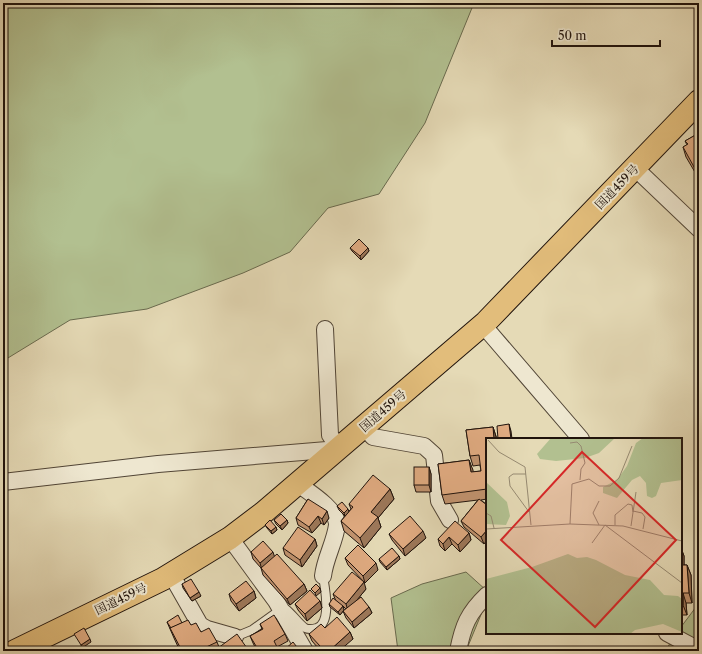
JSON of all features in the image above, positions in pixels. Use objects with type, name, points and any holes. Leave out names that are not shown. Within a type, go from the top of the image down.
[{"type":"highway","name":"国道459号","points":[[28,648],[171,574],[230,538],[263,514],[483,324],[699,101]]},
{"type":"street","points":[[635,168],[692,217],[699,229]]},
{"type":"street","points":[[483,324],[579,438]]},
{"type":"street","points":[[3,482],[158,464],[339,449],[330,435],[325,329]]},
{"type":"street","points":[[364,427],[373,437],[424,446],[430,450],[434,455],[439,502],[450,520]]},
{"type":"street","points":[[298,484],[328,507],[334,515],[337,524],[323,576]]},
{"type":"street","points":[[230,538],[278,606],[305,651]]},
{"type":"street","points":[[171,574],[200,624],[207,629],[235,637]]},
{"type":"street","points":[[458,651],[464,624],[469,615],[486,597]]},
{"type":"street","points":[[669,634],[699,650]]},
{"type":"lane","points":[[235,637],[252,630],[278,606],[288,611],[304,628],[311,630],[320,627],[325,620],[327,596],[323,576]]},
{"type":"green space","points":[[3,3],[474,3],[425,123],[379,194],[328,208],[290,252],[243,273],[147,309],[70,320],[3,361]]},
{"type":"green space","points":[[466,572],[486,590],[486,602],[466,651],[398,651],[391,598],[422,584]]},
{"type":"green space","points":[[699,603],[699,651],[666,651],[670,643],[680,634],[682,634],[682,626]]},
{"type":"building","points":[[699,133],[699,176],[683,147],[688,144],[685,141]]},
{"type":"building","points":[[359,239],[368,248],[360,256],[350,248]]},
{"type":"building","points":[[509,424],[511,438],[498,438],[497,426]]},
{"type":"building","points":[[493,427],[494,438],[486,438],[486,489],[442,495],[438,464],[469,460],[471,472],[481,471],[479,455],[470,456],[466,430]]},
{"type":"building","points":[[414,467],[429,467],[429,485],[414,485]]},
{"type":"building","points":[[373,475],[390,489],[371,512],[378,517],[360,538],[341,521],[353,507],[349,504]]},
{"type":"building","points":[[308,499],[327,511],[322,519],[318,516],[309,527],[296,518]]},
{"type":"building","points":[[479,499],[486,504],[486,531],[481,537],[461,521]]},
{"type":"building","points":[[342,502],[348,509],[344,513],[337,506]]},
{"type":"building","points":[[281,514],[287,520],[280,526],[274,520]]},
{"type":"building","points":[[410,516],[423,531],[403,549],[389,534]]},
{"type":"building","points":[[270,520],[276,527],[271,531],[265,525]]},
{"type":"building","points":[[455,521],[469,533],[458,545],[449,537],[443,544],[438,539]]},
{"type":"building","points":[[298,527],[315,539],[300,560],[283,548]]},
{"type":"building","points":[[263,541],[273,552],[260,563],[251,552]]},
{"type":"building","points":[[358,545],[376,563],[363,576],[345,558]]},
{"type":"building","points":[[392,548],[399,556],[386,567],[379,559]]},
{"type":"building","points":[[277,554],[304,584],[287,599],[261,568]]},
{"type":"building","points":[[682,565],[687,565],[689,593],[683,593],[683,605]]},
{"type":"building","points":[[352,572],[364,582],[346,604],[333,594]]},
{"type":"building","points":[[191,579],[199,592],[190,598],[182,584]]},
{"type":"building","points":[[246,581],[254,591],[236,604],[229,594]]},
{"type":"building","points":[[316,584],[320,588],[315,593],[311,589]]},
{"type":"building","points":[[310,590],[320,601],[305,614],[295,604]]},
{"type":"building","points":[[361,597],[369,607],[352,622],[343,611]]},
{"type":"building","points":[[333,598],[343,606],[338,612],[329,604]]},
{"type":"building","points":[[178,615],[182,623],[171,628],[167,622]]},
{"type":"building","points":[[274,615],[285,634],[274,641],[277,647],[270,651],[259,651],[250,636],[263,629],[260,624]]},
{"type":"building","points":[[337,617],[350,632],[329,651],[314,651],[320,646],[309,634],[321,624],[325,628]]},
{"type":"building","points":[[188,620],[191,625],[196,623],[201,632],[209,628],[217,642],[202,649],[203,651],[182,651],[170,628]]},
{"type":"building","points":[[84,628],[90,639],[81,645],[74,634]]},
{"type":"building","points":[[237,634],[249,651],[214,651]]},
{"type":"building","points":[[293,642],[300,651],[283,651]]}]
